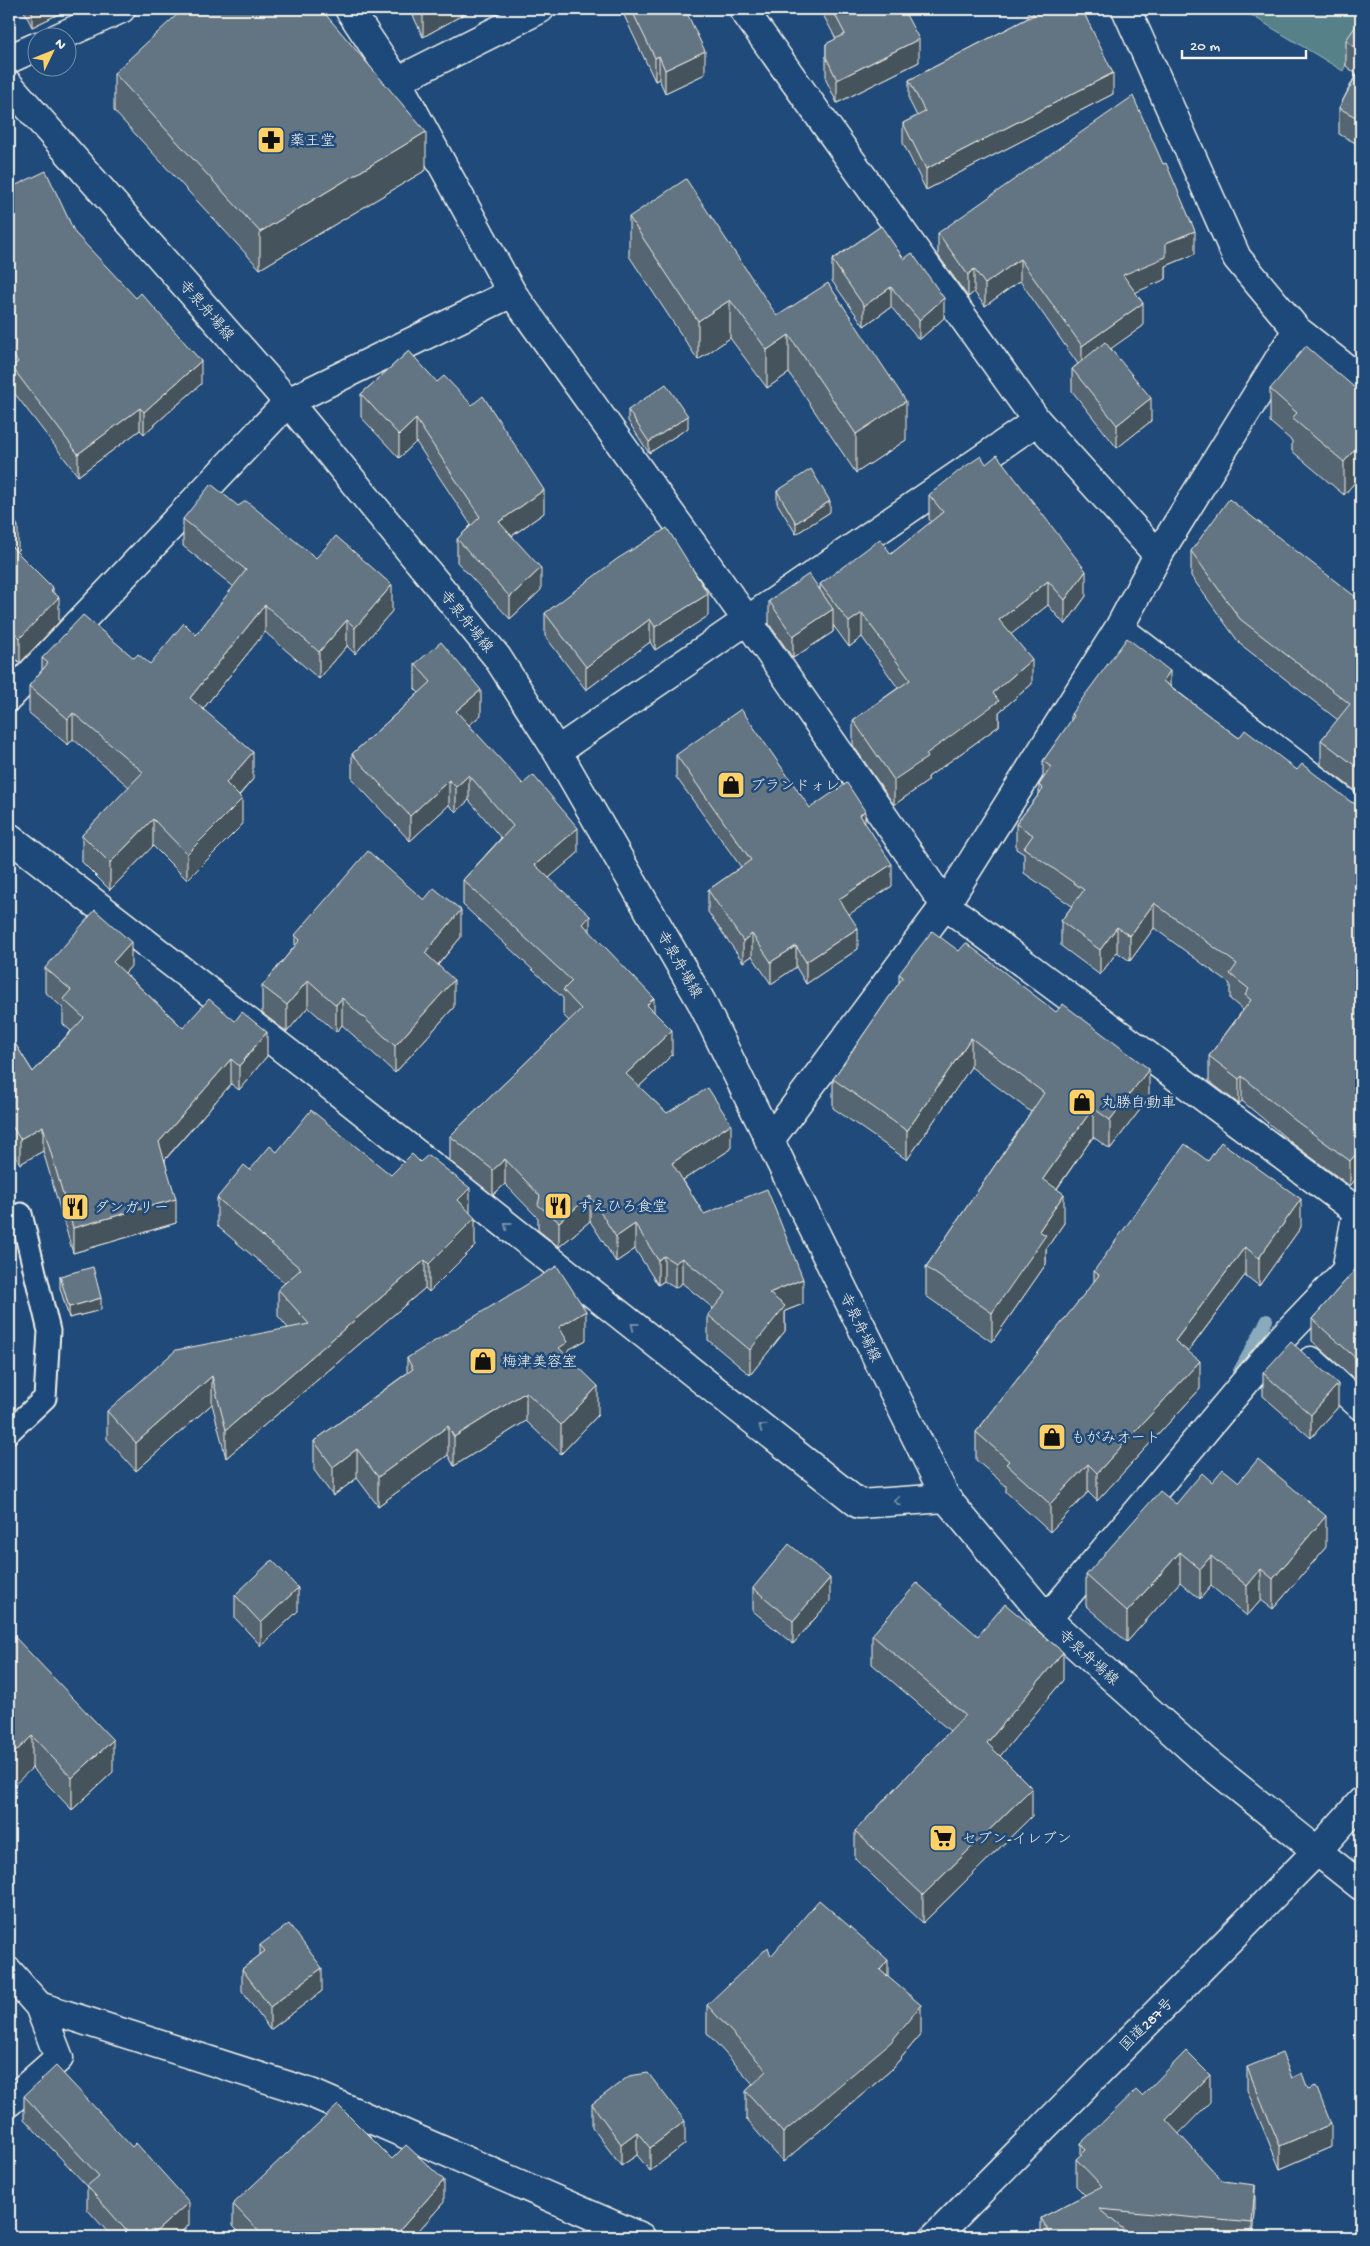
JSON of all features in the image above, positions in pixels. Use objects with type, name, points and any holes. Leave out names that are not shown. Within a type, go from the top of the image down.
[{"type":"main road","points":[[78,28],[121,9]]},
{"type":"main road","points":[[349,9],[397,81],[512,293],[747,620],[944,905],[1359,1209],[1346,1271],[1284,1337],[1047,1619]]},
{"type":"main road","points":[[397,81],[540,9]]},
{"type":"main road","points":[[743,9],[1037,421],[1158,555]]},
{"type":"main road","points":[[1126,9],[1238,258],[1297,330],[1361,380]]},
{"type":"main road","points":[[9,59],[28,50]]},
{"type":"main road","name":"寺泉舟場線","points":[[9,85],[288,402],[497,657],[557,750],[702,1001],[769,1141],[946,1498],[1047,1619],[1204,1760],[1317,1851]]},
{"type":"main road","points":[[9,697],[288,402],[512,293]]},
{"type":"main road","points":[[769,1141],[944,905],[1119,628],[1158,555],[1297,330]]},
{"type":"main road","points":[[557,750],[1037,421]]},
{"type":"main road","points":[[1119,628],[1361,815]]},
{"type":"main road","points":[[9,837],[313,1072],[859,1504],[946,1498]]},
{"type":"main road","points":[[1284,1337],[1361,1406]]},
{"type":"main road","name":"国道287号","points":[[935,2237],[1317,1851],[1361,1802]]},
{"type":"main road","points":[[1317,1851],[1361,1886]]},
{"type":"main road","points":[[9,1972],[39,2006],[59,2058],[9,2102]]},
{"type":"main road","points":[[39,2006],[311,2093],[641,2237]]},
{"type":"lane","points":[[9,1432],[45,1398],[49,1331],[21,1214]]},
{"type":"green space","points":[[1241,9],[1361,9],[1361,30],[1343,71]]},
{"type":"building","name":"薬王堂","points":[[183,9],[321,9],[426,132],[260,232],[114,73]]},
{"type":"building","points":[[420,9],[435,9],[423,15]]},
{"type":"building","points":[[631,9],[685,9],[705,51],[665,70],[659,56],[655,58]]},
{"type":"building","points":[[832,9],[903,9],[919,39],[837,80],[826,57],[826,44],[845,34]]},
{"type":"building","points":[[1030,9],[1082,9],[1113,73],[926,169],[903,123],[925,112],[909,80],[1034,15]]},
{"type":"building","points":[[1356,26],[1361,29],[1361,52],[1346,40]]},
{"type":"building","points":[[1361,66],[1361,120],[1339,108]]},
{"type":"building","points":[[1133,96],[1163,164],[1166,163],[1195,231],[1166,243],[1166,257],[1123,275],[1143,303],[1082,346],[1020,259],[985,284],[974,269],[968,275],[938,233]]},
{"type":"building","points":[[46,171],[75,233],[136,298],[141,293],[201,361],[144,412],[140,408],[78,454],[12,367],[18,362],[9,351],[9,190]]},
{"type":"building","points":[[686,179],[777,316],[828,283],[906,401],[856,434],[789,335],[767,350],[730,300],[698,321],[629,217]]},
{"type":"building","points":[[881,226],[904,259],[912,253],[944,298],[919,320],[891,287],[864,306],[832,260]]},
{"type":"building","points":[[1105,342],[1151,398],[1117,425],[1072,369]]},
{"type":"building","points":[[1306,346],[1361,393],[1361,442],[1344,462],[1292,418],[1297,413],[1270,389]]},
{"type":"building","points":[[409,351],[437,382],[444,376],[472,405],[483,396],[544,490],[499,522],[541,568],[510,597],[457,539],[480,517],[416,419],[399,435],[361,394]]},
{"type":"building","points":[[666,384],[688,416],[649,442],[628,410]]},
{"type":"building","points":[[997,455],[1086,571],[1065,600],[1048,581],[999,620],[1032,659],[993,693],[999,701],[926,754],[928,757],[894,780],[853,720],[910,680],[862,613],[849,622],[820,584],[880,539],[891,554],[943,512],[929,495],[981,456],[986,464]]},
{"type":"building","points":[[811,469],[830,501],[796,523],[777,491]]},
{"type":"building","points":[[211,484],[238,506],[246,501],[316,558],[336,536],[392,585],[355,628],[347,620],[319,652],[265,605],[190,698],[253,752],[226,783],[242,799],[187,854],[153,819],[110,863],[82,835],[143,772],[73,713],[68,719],[29,686],[48,663],[42,658],[83,615],[134,658],[138,654],[150,664],[184,623],[196,635],[246,570],[183,519]]},
{"type":"building","points":[[1229,499],[1361,601],[1361,770],[1321,740],[1350,704],[1240,619],[1191,551]]},
{"type":"building","points":[[9,511],[18,526],[9,534]]},
{"type":"building","points":[[667,528],[708,594],[655,627],[650,619],[586,667],[545,613],[617,559]]},
{"type":"building","points":[[9,544],[53,588],[51,591],[59,597],[20,638],[9,627]]},
{"type":"building","points":[[809,574],[833,609],[793,636],[769,601]]},
{"type":"building","points":[[1127,638],[1170,671],[1163,681],[1239,738],[1245,730],[1297,770],[1302,764],[1351,802],[1361,805],[1361,1148],[1350,1161],[1292,1118],[1242,1076],[1239,1079],[1209,1056],[1251,1000],[1245,995],[1249,989],[1230,974],[1237,964],[1154,903],[1130,936],[1117,927],[1100,950],[1061,921],[1084,890],[1024,848],[1033,835],[1016,824],[1043,789],[1039,785],[1051,767],[1043,761],[1074,716],[1071,714]]},
{"type":"building","points":[[441,642],[481,690],[456,711],[523,784],[533,775],[578,828],[535,865],[590,916],[583,924],[654,998],[647,1005],[672,1030],[626,1074],[667,1113],[708,1088],[731,1124],[672,1163],[704,1214],[767,1189],[803,1279],[769,1293],[785,1306],[750,1350],[708,1315],[726,1293],[682,1258],[675,1263],[664,1256],[658,1260],[635,1224],[616,1237],[590,1196],[559,1222],[538,1205],[540,1196],[505,1159],[493,1170],[450,1136],[581,1009],[563,990],[572,981],[463,880],[513,826],[469,775],[456,787],[449,780],[410,816],[352,754],[431,682],[415,664]]},
{"type":"building","points":[[741,709],[810,808],[847,783],[865,811],[860,815],[892,864],[839,899],[858,928],[806,962],[796,946],[771,962],[752,934],[743,941],[708,890],[751,860],[676,755]]},
{"type":"building","points":[[368,851],[424,900],[434,888],[461,910],[425,953],[454,980],[395,1046],[342,998],[336,1005],[308,980],[287,1005],[262,986],[300,940],[295,935]]},
{"type":"building","points":[[95,910],[131,942],[113,962],[183,1028],[209,999],[235,1021],[242,1012],[267,1032],[239,1066],[231,1059],[159,1142],[176,1199],[73,1228],[43,1126],[20,1139],[9,1121],[9,1034],[33,1072],[84,1018],[63,999],[71,990],[45,968]]},
{"type":"building","points":[[932,931],[959,951],[966,943],[1056,1012],[1063,1004],[1149,1069],[1110,1120],[1093,1108],[1043,1179],[1064,1194],[1039,1231],[1046,1235],[992,1313],[926,1267],[1044,1093],[971,1038],[907,1131],[833,1079],[903,977],[899,974]]},
{"type":"building","points":[[311,1110],[391,1175],[412,1154],[420,1162],[428,1155],[470,1188],[458,1200],[475,1218],[429,1264],[425,1260],[226,1430],[212,1376],[136,1443],[107,1411],[176,1350],[309,1324],[278,1289],[301,1269],[217,1198],[244,1165],[250,1170],[270,1146],[277,1152]]},
{"type":"building","points":[[1221,1142],[1301,1199],[1259,1258],[1245,1247],[1175,1341],[1200,1361],[1097,1473],[1088,1464],[1050,1504],[1006,1464],[1009,1461],[976,1432],[1099,1275],[1094,1271],[1185,1144],[1208,1161]]},
{"type":"building","points":[[1361,1263],[1361,1359],[1359,1361],[1312,1319]]},
{"type":"building","points":[[557,1266],[586,1311],[559,1327],[568,1342],[559,1348],[598,1386],[561,1425],[526,1392],[454,1437],[448,1426],[378,1477],[357,1449],[333,1467],[314,1441],[413,1369],[407,1358]]},
{"type":"building","points":[[93,1267],[101,1298],[69,1307],[60,1276]]},
{"type":"building","points":[[1291,1342],[1338,1384],[1311,1415],[1263,1373]]},
{"type":"building","points":[[1258,1459],[1326,1516],[1273,1579],[1261,1569],[1247,1586],[1211,1556],[1200,1569],[1180,1552],[1127,1612],[1086,1575],[1160,1491],[1176,1504],[1202,1473],[1212,1482],[1223,1469],[1239,1482]]},
{"type":"building","points":[[789,1544],[830,1578],[793,1621],[753,1588]]},
{"type":"building","points":[[272,1560],[298,1588],[261,1623],[235,1595]]},
{"type":"building","points":[[917,1583],[978,1636],[1005,1604],[1063,1652],[987,1743],[1032,1788],[923,1895],[855,1831],[965,1715],[872,1635]]},
{"type":"building","points":[[9,1626],[12,1630],[10,1632],[113,1740],[72,1778],[32,1736],[9,1758]]},
{"type":"building","points":[[819,1900],[888,1960],[880,1970],[921,2005],[891,2042],[783,2133],[746,2091],[767,2071],[707,2005],[768,1947],[771,1956]]},
{"type":"building","points":[[289,1924],[322,1968],[270,2007],[242,1969],[265,1951],[260,1945]]},
{"type":"building","points":[[1186,2051],[1210,2075],[1166,2120],[1223,2181],[1255,2185],[1252,2223],[1099,2209],[1133,2237],[1052,2237],[1041,2218],[1102,2186],[1076,2159],[1086,2150],[1081,2143],[1136,2090],[1142,2096]]},
{"type":"building","points":[[1282,2053],[1292,2078],[1302,2073],[1308,2089],[1316,2086],[1331,2124],[1280,2146],[1247,2067]]},
{"type":"building","points":[[56,2066],[132,2147],[136,2143],[189,2202],[150,2237],[132,2237],[87,2186],[99,2176],[24,2096]]},
{"type":"building","points":[[648,2073],[685,2121],[650,2148],[637,2132],[621,2144],[592,2104],[629,2076]]},
{"type":"building","points":[[338,2105],[392,2159],[406,2145],[444,2180],[400,2230],[408,2237],[264,2237],[233,2204]]},
{"type":"waterway","points":[[1238,1373],[1267,1320]]},
{"type":"place","name":"薬王堂","points":[[271,140]]},
{"type":"place","name":"ブランドォレ","points":[[731,785]]},
{"type":"place","name":"丸勝自動車","points":[[1082,1102]]},
{"type":"place","name":"すえひろ食堂","points":[[558,1206]]},
{"type":"place","name":"ダンガリー","points":[[75,1207]]},
{"type":"place","name":"梅津美容室","points":[[483,1361]]},
{"type":"place","name":"もがみオート","points":[[1052,1437]]},
{"type":"place","name":"セブン-イレブン","points":[[943,1838]]}]
